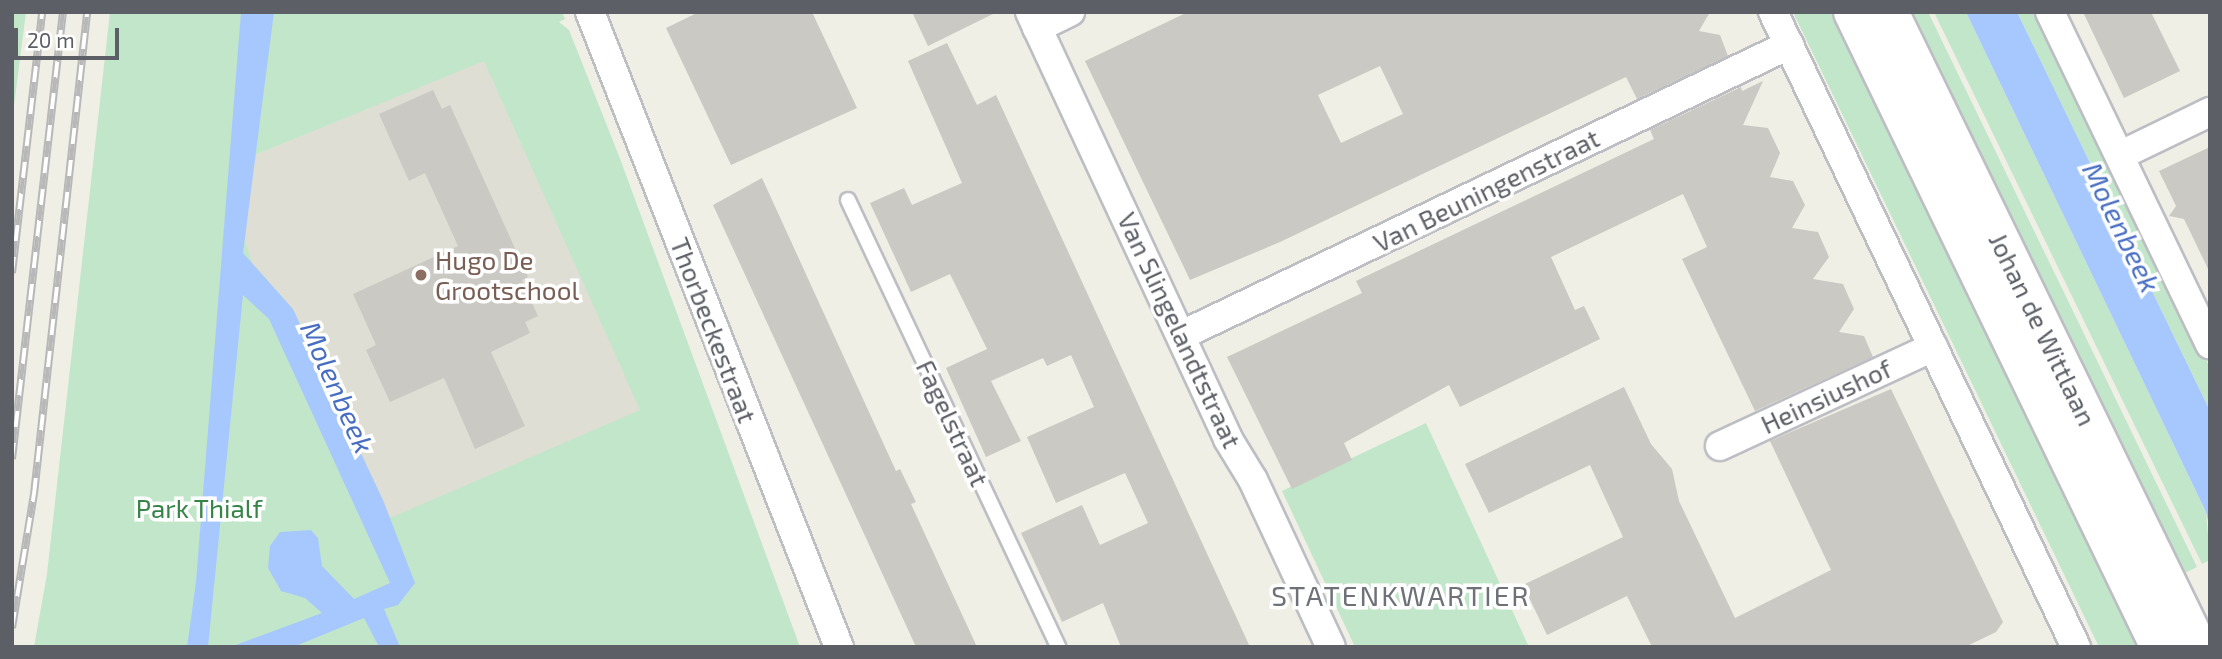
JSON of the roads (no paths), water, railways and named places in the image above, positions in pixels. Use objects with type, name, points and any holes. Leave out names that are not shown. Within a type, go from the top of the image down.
[{"type":"main road","name":"Johan de Wittlaan","points":[[1853,12],[2160,647]]},
{"type":"main road","name":"Johan de Wittlaan","points":[[1889,12],[2197,647]]},
{"type":"street","name":"Thorbeckestraat","points":[[590,12],[839,647]]},
{"type":"street","points":[[1034,20],[1070,12]]},
{"type":"street","points":[[1773,12],[1933,347],[2066,643]]},
{"type":"street","points":[[2050,12],[2210,344]]},
{"type":"street","name":"Van Slingelandtstraat","points":[[1034,20],[1331,647]]},
{"type":"street","name":"Van Beuningenstraat","points":[[1182,335],[1789,45]]},
{"type":"street","points":[[2121,155],[2210,112]]},
{"type":"street","name":"Heinsiushof","points":[[1720,446],[1933,347]]},
{"type":"lane","name":"Fagelstraat","points":[[848,200],[1058,647]]},
{"type":"water","points":[[241,12],[274,12],[243,253],[293,309],[383,500],[415,583],[398,605],[384,609],[400,647],[379,647],[364,618],[293,647],[230,647],[322,613],[305,598],[281,591],[268,568],[270,546],[280,532],[311,530],[318,538],[322,566],[354,599],[390,583],[269,319],[243,295],[208,647],[187,647],[196,582]]},
{"type":"water","points":[[1966,12],[2017,12],[2210,411],[2210,530],[2206,512]]},
{"type":"railway","points":[[12,273],[42,12]]},
{"type":"railway","points":[[12,459],[63,12]]},
{"type":"railway","points":[[12,628],[34,494],[87,12]]},
{"type":"place","name":"Hugo De Grootschool","points":[[421,275]]},
{"type":"district","name":"STATENKWARTIER","points":[[1401,595]]},
{"type":"water label","name":"Molenbeek","points":[[2122,227]]},
{"type":"water label","name":"Molenbeek","points":[[338,387]]},
{"type":"park label","name":"Park Thialf","points":[[199,508]]}]
